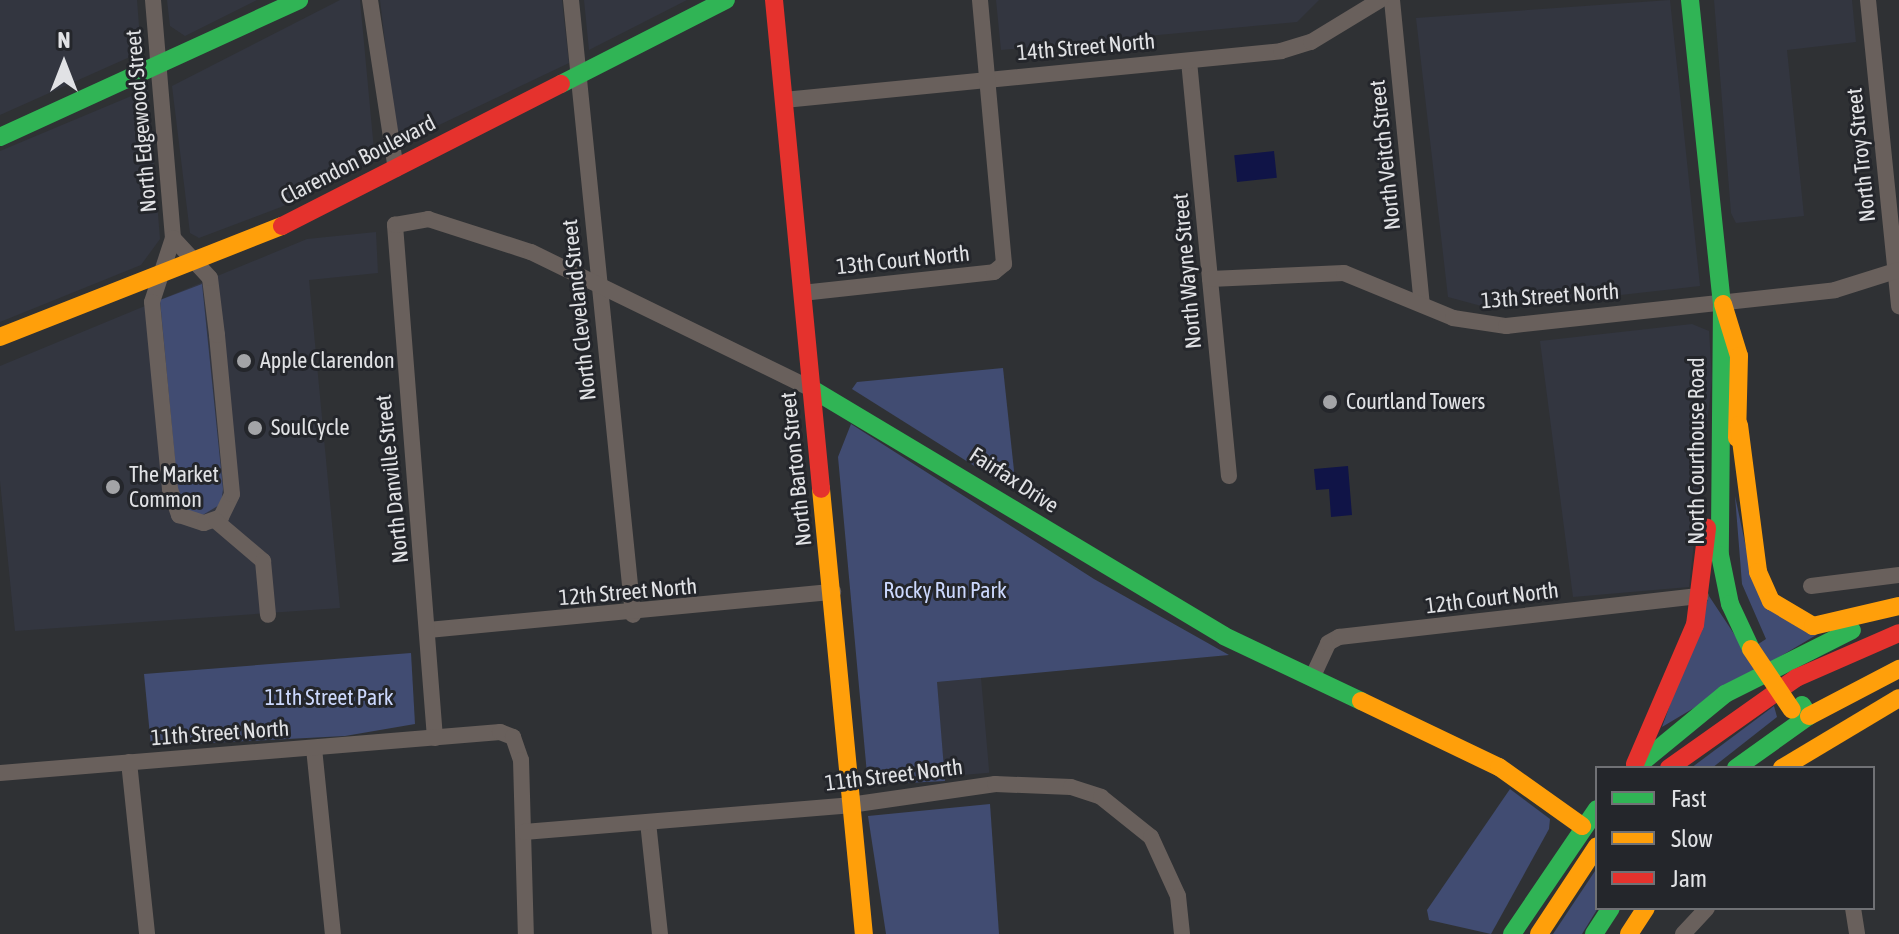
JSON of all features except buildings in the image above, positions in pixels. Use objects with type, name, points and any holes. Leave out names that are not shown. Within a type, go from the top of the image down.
[{"type":"main road","points":[[0,137],[159,69],[299,0]]},
{"type":"main road","name":"Clarendon Boulevard","points":[[0,337],[195,260],[396,169],[726,0]]},
{"type":"main road","name":"North Barton Street","points":[[774,0],[864,934]]},
{"type":"main road","name":"North Courthouse Road","points":[[1690,0],[1722,303],[1735,326],[1732,404],[1721,436],[1722,568],[1756,646],[1800,713]]},
{"type":"main road","name":"Fairfax Drive","points":[[812,389],[1224,636],[1499,767],[1582,826]]},
{"type":"main road","name":"North Courthouse Road","points":[[1732,404],[1739,425],[1729,499],[1732,552],[1743,606],[1756,646]]},
{"type":"main road","points":[[1739,425],[1758,572],[1777,608],[1820,626],[1899,606]]},
{"type":"main road","points":[[1635,766],[1691,639],[1701,596],[1721,436]]},
{"type":"main road","points":[[1636,766],[1725,694],[1899,613]]},
{"type":"main road","points":[[1672,766],[1796,678],[1899,633]]},
{"type":"main road","points":[[1738,766],[1800,713],[1899,669]]},
{"type":"main road","points":[[1785,766],[1899,698]]},
{"type":"main road","points":[[1512,934],[1582,826],[1595,811]]},
{"type":"main road","points":[[1539,934],[1595,849]]},
{"type":"main road","points":[[1594,934],[1610,910]]},
{"type":"main road","points":[[1629,934],[1645,910]]},
{"type":"street","name":"North Edgewood Street","points":[[153,0],[173,238],[152,302],[167,452],[176,510],[194,523],[216,521],[232,494],[210,278],[173,238]]},
{"type":"street","points":[[370,0],[396,169]]},
{"type":"street","name":"North Cleveland Street","points":[[571,0],[633,615]]},
{"type":"street","points":[[980,0],[986,79]]},
{"type":"street","name":"14th Street North","points":[[784,100],[1189,61],[1297,47],[1380,0]]},
{"type":"street","name":"North Veitch Street","points":[[1392,0],[1422,305]]},
{"type":"street","name":"North Troy Street","points":[[1868,0],[1899,306]]},
{"type":"street","name":"North Wayne Street","points":[[1189,61],[1229,476]]},
{"type":"street","name":"13th Court North","points":[[802,293],[994,272],[1004,264],[986,79]]},
{"type":"street","name":"Fairfax Drive","points":[[401,220],[428,219],[483,235],[599,283],[812,389]]},
{"type":"street","name":"North Danville Street","points":[[401,220],[392,232],[395,282],[428,630],[435,738]]},
{"type":"street","name":"13th Street North","points":[[1210,279],[1344,273],[1463,321],[1506,326],[1835,290],[1897,270]]},
{"type":"street","points":[[216,521],[263,561],[268,615]]},
{"type":"street","points":[[1811,586],[1899,575]]},
{"type":"street","name":"12th Street North","points":[[428,630],[633,615],[833,592]]},
{"type":"street","name":"12th Court North","points":[[1312,678],[1328,643],[1339,637],[1701,596]]},
{"type":"street","name":"11th Street North","points":[[0,773],[500,732],[513,737],[521,760],[524,832],[850,805],[995,784],[1071,787],[1101,797],[1151,837],[1178,896],[1182,934]]},
{"type":"street","points":[[314,748],[333,934]]},
{"type":"street","points":[[129,762],[147,934]]},
{"type":"street","points":[[648,822],[660,934]]},
{"type":"street","points":[[524,832],[526,934]]},
{"type":"street","points":[[1683,934],[1705,910]]},
{"type":"street","points":[[1853,910],[1857,934]]},
{"type":"shaded area","points":[[0,0],[137,0],[141,52],[0,115]]},
{"type":"shaded area","points":[[167,0],[257,0],[185,36],[170,26]]},
{"type":"shaded area","points":[[340,0],[360,0],[375,161],[281,207],[199,238],[190,233],[172,86]]},
{"type":"shaded area","points":[[380,0],[562,0],[569,63],[397,145]]},
{"type":"shaded area","points":[[584,0],[687,0],[589,50]]},
{"type":"shaded area","points":[[996,0],[1319,0],[1297,22],[1001,50]]},
{"type":"shaded area","points":[[1670,0],[1700,286],[1533,305],[1485,307],[1448,297],[1416,18]]},
{"type":"shaded area","points":[[1714,0],[1852,0],[1856,42],[1787,50],[1804,216],[1736,223],[1731,213]]},
{"type":"shaded area","points":[[148,89],[160,239],[141,265],[0,322],[0,151]]},
{"type":"shaded area","points":[[1274,151],[1277,178],[1237,182],[1234,155]]},
{"type":"shaded area","points":[[376,232],[378,273],[309,280],[340,608],[15,631],[0,481],[0,366],[307,239]]},
{"type":"shaded area","points":[[1692,324],[1709,331],[1712,379],[1689,587],[1573,597],[1540,341]]},
{"type":"shaded area","points":[[1348,466],[1352,515],[1331,517],[1329,489],[1316,490],[1314,469]]},
{"type":"shaded area","points":[[981,678],[989,773],[944,777],[936,682]]},
{"type":"green space","points":[[202,284],[223,489],[221,504],[201,516],[185,512],[178,493],[160,300]]},
{"type":"green space","points":[[1003,368],[1015,480],[1003,484],[852,389],[857,382]]},
{"type":"green space","name":"Rocky Run Park","points":[[851,424],[1094,579],[1229,655],[937,682],[945,781],[868,785],[838,457]]},
{"type":"green space","points":[[1735,496],[1753,580],[1818,634],[1662,727],[1709,596],[1746,652],[1766,639],[1742,584]]},
{"type":"green space","name":"11th Street Park","points":[[411,653],[415,724],[345,736],[151,746],[144,674]]},
{"type":"green space","points":[[1774,706],[1777,717],[1715,766],[1694,766]]},
{"type":"green space","points":[[1510,789],[1550,819],[1549,829],[1491,934],[1429,920],[1427,910]]},
{"type":"green space","points":[[990,804],[999,934],[886,934],[868,816]]},
{"type":"green space","points":[[1595,871],[1597,910],[1582,934],[1553,934]]},
{"type":"traffic: fast","points":[[0,137],[299,0]]},
{"type":"traffic: fast","points":[[561,84],[726,0]]},
{"type":"traffic: fast","points":[[1690,0],[1722,303],[1720,555],[1730,604],[1751,649]]},
{"type":"traffic: fast","points":[[812,389],[1224,636],[1361,701]]},
{"type":"traffic: fast","points":[[1637,766],[1725,694],[1852,630]]},
{"type":"traffic: fast","points":[[1739,766],[1809,716],[1802,705]]},
{"type":"traffic: fast","points":[[1512,934],[1595,812]]},
{"type":"traffic: fast","points":[[1594,934],[1610,910]]},
{"type":"traffic: slow","points":[[0,337],[282,226]]},
{"type":"traffic: slow","points":[[1723,304],[1739,356],[1737,438]]},
{"type":"traffic: slow","points":[[1739,425],[1758,572],[1771,601],[1813,626],[1899,606]]},
{"type":"traffic: slow","points":[[821,489],[864,934]]},
{"type":"traffic: slow","points":[[1751,649],[1792,710]]},
{"type":"traffic: slow","points":[[1809,716],[1899,669]]},
{"type":"traffic: slow","points":[[1785,766],[1899,698]]},
{"type":"traffic: slow","points":[[1361,701],[1499,767],[1582,826]]},
{"type":"traffic: slow","points":[[1539,934],[1595,849]]},
{"type":"traffic: slow","points":[[1629,934],[1645,910]]},
{"type":"traffic: jam","points":[[774,0],[821,489]]},
{"type":"traffic: jam","points":[[282,226],[561,84]]},
{"type":"traffic: jam","points":[[1635,764],[1695,625],[1707,528]]},
{"type":"traffic: jam","points":[[1672,766],[1796,678],[1899,633]]},
{"type":"place","name":"Apple Clarendon","points":[[244,361]]},
{"type":"place","name":"Courtland Towers","points":[[1330,402]]},
{"type":"place","name":"SoulCycle","points":[[255,428]]},
{"type":"place","name":"The Market Common","points":[[113,487]]}]
